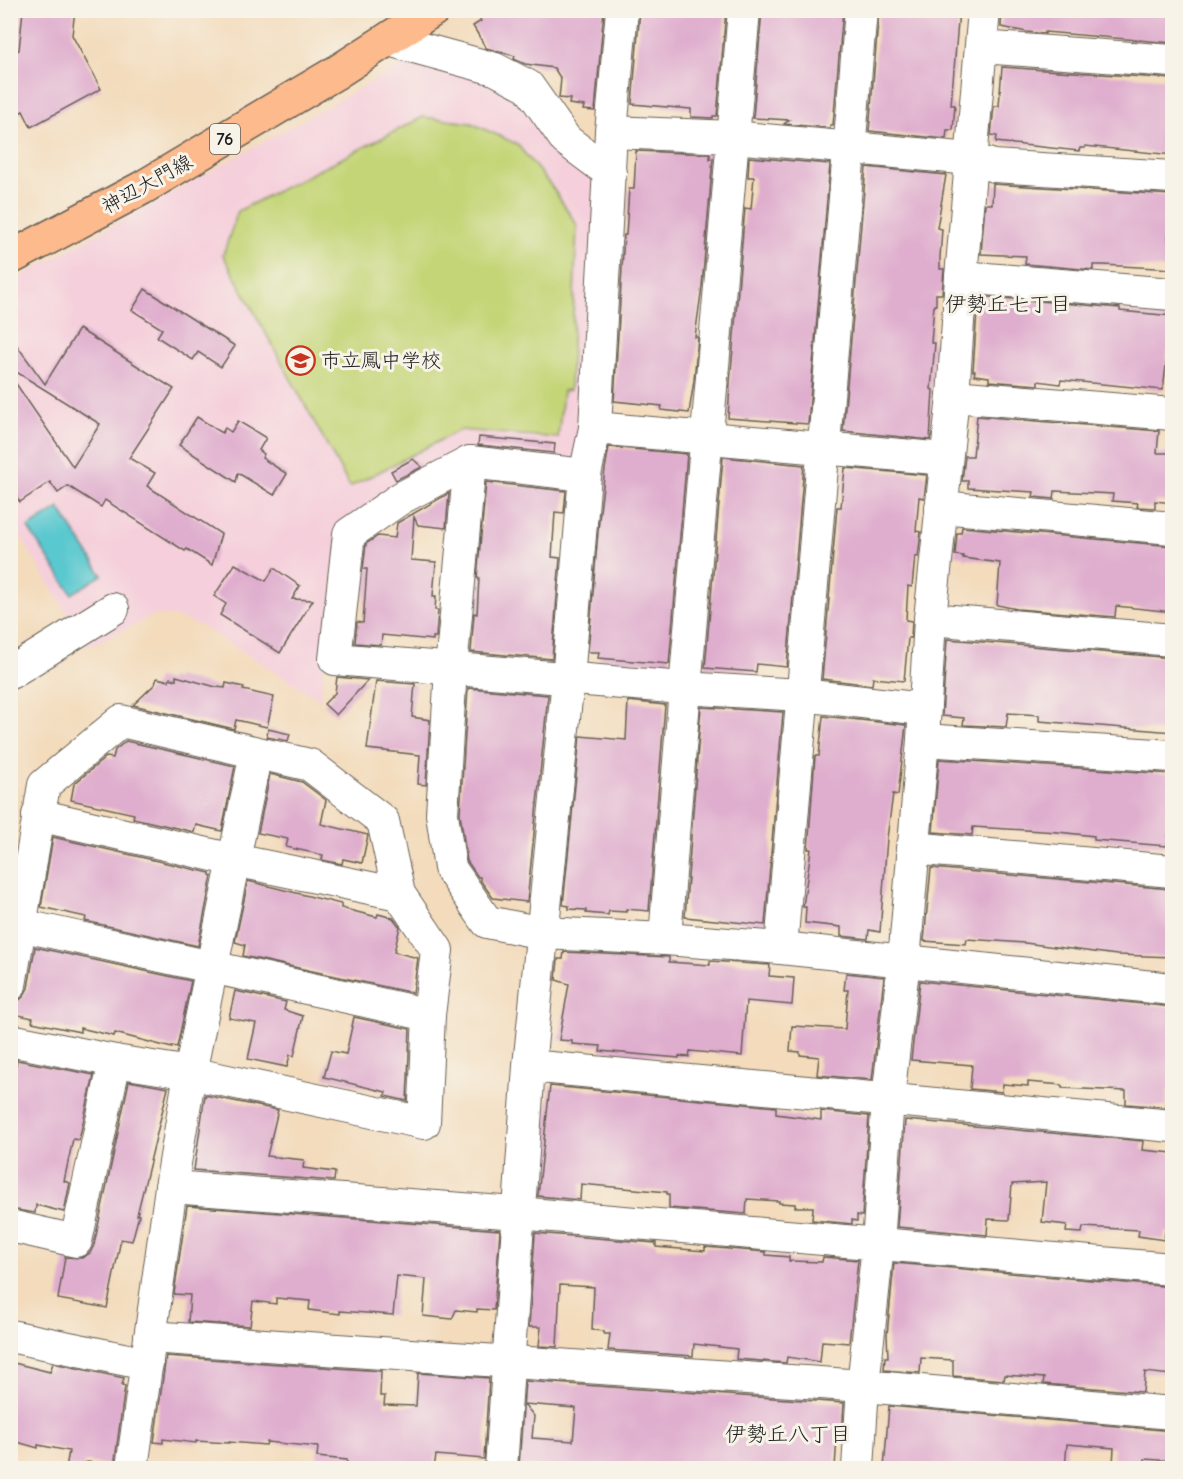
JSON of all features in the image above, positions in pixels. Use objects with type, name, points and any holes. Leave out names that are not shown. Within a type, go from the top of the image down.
[{"type":"main road","name":"神辺大門線","points":[[10,258],[142,188],[389,40],[434,10]]},
{"type":"street","points":[[501,1468],[529,1066],[568,679],[585,475],[595,428],[611,132],[622,10]]},
{"type":"street","points":[[665,939],[684,688],[708,438],[744,10]]},
{"type":"street","points":[[781,948],[861,10]]},
{"type":"street","points":[[858,1468],[863,1386],[878,1245],[888,1098],[904,961],[923,740],[930,619],[953,396],[984,10]]},
{"type":"street","points":[[389,40],[495,69],[528,86],[566,140],[610,173]]},
{"type":"street","points":[[981,47],[1173,61]]},
{"type":"street","points":[[611,132],[733,137],[971,159],[994,166],[1173,177]]},
{"type":"street","points":[[961,277],[1173,294]]},
{"type":"street","points":[[953,396],[1173,414]]},
{"type":"street","points":[[595,428],[946,459]]},
{"type":"street","points":[[585,475],[470,462],[401,498],[349,534],[335,659],[684,688],[802,695],[923,709]]},
{"type":"street","points":[[470,462],[451,669],[442,814],[450,868],[487,922],[543,933],[781,948],[1173,988]]},
{"type":"street","points":[[941,507],[1173,528]]},
{"type":"street","points":[[10,673],[113,609]]},
{"type":"street","points":[[930,619],[1173,640]]},
{"type":"street","points":[[10,985],[44,785],[121,721],[310,765],[383,822],[399,894],[437,950],[429,1015],[424,1123],[190,1073],[10,1040]]},
{"type":"street","points":[[923,740],[1173,756]]},
{"type":"street","points":[[132,1468],[171,1187],[190,1073],[256,753]]},
{"type":"street","points":[[38,814],[234,860],[399,894]]},
{"type":"street","points":[[912,848],[1173,871]]},
{"type":"street","points":[[20,925],[429,1015]]},
{"type":"street","points":[[10,1226],[76,1241],[115,1061]]},
{"type":"street","points":[[529,1066],[1173,1126]]},
{"type":"street","points":[[171,1187],[518,1213],[1173,1269]]},
{"type":"street","points":[[10,1336],[148,1350],[509,1362],[863,1386],[1173,1413]]},
{"type":"shaded area","name":"市立鳳中学校","points":[[409,61],[493,74],[602,178],[583,438],[575,461],[465,456],[340,533],[320,700],[203,627],[174,616],[154,615],[88,647],[11,521],[11,282]]},
{"type":"green space","points":[[423,117],[471,123],[517,144],[552,187],[577,225],[570,390],[563,391],[558,438],[460,430],[350,487],[223,255],[238,211]]},
{"type":"water","points":[[59,508],[102,575],[72,594],[28,528]]},
{"type":"building","points":[[23,10],[75,10],[72,35],[101,89],[31,127],[23,111],[10,117],[10,54],[19,50]]},
{"type":"building","points":[[474,10],[604,10],[595,111],[583,110],[584,106],[569,104],[570,99],[559,98],[561,79],[554,68],[525,64],[514,59],[515,56],[486,48],[473,26],[481,21]]},
{"type":"building","points":[[640,10],[726,10],[717,116],[713,118],[691,117],[691,109],[632,104]]},
{"type":"building","points":[[762,10],[843,10],[833,125],[830,125],[830,128],[784,124],[789,120],[753,118]]},
{"type":"building","points":[[879,10],[959,10],[951,105],[955,105],[953,130],[947,130],[946,139],[869,131]]},
{"type":"building","points":[[1002,10],[1154,10],[1173,13],[1173,43],[1045,32],[1045,34],[1001,27]]},
{"type":"building","points":[[1002,67],[1173,79],[1173,155],[1085,146],[1079,151],[996,142],[997,136],[991,135],[994,106],[999,106]]},
{"type":"building","points":[[636,151],[710,154],[710,159],[713,158],[702,286],[695,337],[698,337],[694,380],[689,413],[661,410],[662,406],[614,401],[624,235],[626,235],[629,189],[634,189]]},
{"type":"building","points":[[749,157],[830,164],[808,424],[728,418],[745,208],[751,209],[754,177],[748,177]]},
{"type":"building","points":[[866,167],[946,175],[937,228],[942,229],[940,269],[944,269],[942,294],[936,294],[936,305],[934,305],[931,343],[935,343],[930,440],[843,431]]},
{"type":"building","points":[[993,184],[1173,195],[1168,239],[1173,240],[1173,269],[1093,265],[1093,270],[1025,264],[1026,256],[981,254],[985,204],[992,204]]},
{"type":"building","points":[[145,289],[235,346],[221,367],[198,352],[193,360],[157,337],[162,329],[132,310]]},
{"type":"building","points":[[978,296],[1120,308],[1120,311],[1173,316],[1173,350],[1168,349],[1163,390],[1061,380],[1060,384],[1038,381],[1038,385],[989,381],[989,377],[974,375]]},
{"type":"building","points":[[79,329],[174,389],[129,458],[155,473],[147,486],[221,534],[212,565],[187,549],[185,551],[105,500],[101,507],[68,486],[58,493],[50,482],[20,502],[10,489],[10,375],[73,467],[100,424],[10,368],[10,336],[45,384]]},
{"type":"building","points":[[977,416],[1159,431],[1157,453],[1173,453],[1173,503],[1155,501],[1155,508],[1137,507],[1138,503],[1112,501],[1113,494],[1055,491],[1054,499],[1033,497],[1034,492],[968,488],[968,481],[962,481],[965,456],[973,456]]},
{"type":"building","points":[[197,417],[222,433],[225,428],[231,432],[238,421],[266,438],[259,450],[264,454],[262,458],[287,474],[274,495],[238,473],[236,482],[179,445]]},
{"type":"building","points":[[479,437],[555,444],[554,453],[478,445]]},
{"type":"building","points":[[609,447],[687,454],[669,664],[598,658],[599,652],[588,652],[599,520]]},
{"type":"building","points":[[723,457],[804,465],[787,667],[757,664],[756,672],[705,668]]},
{"type":"building","points":[[413,459],[422,467],[396,480],[391,471]]},
{"type":"building","points":[[845,468],[927,475],[924,498],[919,497],[916,531],[921,532],[918,557],[915,556],[912,587],[908,586],[906,620],[912,621],[904,681],[873,678],[872,685],[822,679],[837,507],[841,507]]},
{"type":"building","points":[[486,482],[566,491],[564,513],[555,512],[552,557],[560,558],[552,659],[471,652],[474,613],[477,614],[479,578],[477,578]]},
{"type":"building","points":[[449,493],[446,528],[418,525],[414,517],[411,560],[436,562],[433,596],[436,596],[435,610],[438,610],[436,637],[433,637],[433,640],[382,635],[381,645],[355,643],[357,622],[363,623],[367,569],[363,569],[366,544],[378,536],[395,538],[397,523]]},
{"type":"building","points":[[962,527],[1173,546],[1173,612],[1116,606],[1115,617],[1017,609],[997,605],[1000,563],[955,555],[957,533],[961,533]]},
{"type":"building","points":[[235,564],[266,581],[274,568],[300,586],[292,599],[313,600],[280,653],[220,615],[226,604],[214,596]]},
{"type":"building","points":[[947,639],[1173,658],[1173,732],[1039,721],[1039,715],[1008,713],[1006,727],[963,725],[964,718],[942,716]]},
{"type":"building","points":[[176,676],[216,687],[225,688],[226,683],[244,687],[243,690],[274,697],[267,727],[236,720],[234,729],[133,705],[155,684],[157,678],[169,681],[170,678],[176,680]]},
{"type":"building","points":[[337,677],[368,680],[336,715],[324,704],[335,693]]},
{"type":"building","points":[[376,681],[415,684],[412,717],[430,720],[426,785],[418,784],[420,755],[367,749]]},
{"type":"building","points":[[468,688],[548,695],[527,902],[493,898],[467,861],[460,813]]},
{"type":"building","points":[[628,701],[665,705],[649,911],[626,909],[626,912],[609,911],[608,915],[569,909],[569,906],[563,905],[580,736],[626,740]]},
{"type":"building","points":[[701,707],[783,712],[765,925],[685,917]]},
{"type":"building","points":[[823,716],[906,725],[898,795],[893,794],[887,838],[880,932],[869,930],[868,939],[841,936],[841,927],[805,923],[806,907],[803,907],[811,849],[808,849],[815,756],[819,756]]},
{"type":"building","points":[[268,729],[290,734],[288,741],[267,737]]},
{"type":"building","points":[[126,741],[235,766],[222,831],[196,825],[194,832],[133,818],[134,814],[71,800],[74,784],[106,757],[113,758],[115,750]]},
{"type":"building","points":[[939,759],[1173,774],[1173,800],[1167,846],[1094,840],[1094,836],[1058,832],[973,827],[972,835],[933,832]]},
{"type":"building","points":[[270,774],[302,782],[326,800],[321,824],[368,835],[362,863],[343,859],[342,864],[322,860],[323,855],[286,847],[288,839],[258,833]]},
{"type":"building","points":[[53,837],[210,873],[212,876],[198,946],[85,921],[86,917],[41,907]]},
{"type":"building","points":[[931,868],[1170,889],[1168,929],[1173,929],[1173,957],[1117,955],[1025,943],[967,939],[966,944],[924,941]]},
{"type":"building","points":[[248,881],[341,904],[341,908],[377,917],[378,914],[393,918],[400,927],[394,952],[418,958],[413,993],[243,956],[245,945],[235,942]]},
{"type":"building","points":[[35,947],[191,981],[177,1047],[172,1046],[172,1048],[115,1033],[114,1036],[80,1028],[80,1032],[32,1022],[33,1018],[14,1014],[17,1002],[28,988]]},
{"type":"building","points":[[564,952],[669,957],[669,962],[710,965],[710,961],[770,965],[769,976],[794,978],[792,1005],[746,1001],[742,1056],[690,1051],[689,1057],[679,1056],[679,1058],[600,1051],[601,1046],[572,1044],[572,1041],[559,1040],[569,984],[556,980],[558,959],[563,959]]},
{"type":"building","points":[[846,973],[884,977],[872,1080],[817,1075],[819,1057],[800,1055],[800,1052],[790,1051],[792,1026],[845,1029],[848,990],[844,990]]},
{"type":"building","points":[[920,981],[1173,1007],[1173,1089],[1168,1089],[1166,1107],[1126,1104],[1126,1091],[1062,1088],[1062,1085],[1028,1082],[1028,1086],[1003,1084],[1002,1092],[970,1089],[972,1065],[911,1060]]},
{"type":"building","points":[[235,991],[286,1002],[284,1010],[303,1016],[294,1056],[290,1055],[287,1067],[248,1059],[256,1023],[229,1018]]},
{"type":"building","points":[[354,1017],[410,1029],[407,1101],[385,1096],[386,1092],[324,1077],[331,1051],[346,1054]]},
{"type":"building","points":[[17,1060],[94,1075],[79,1140],[73,1139],[64,1181],[70,1183],[64,1212],[36,1205],[35,1213],[10,1209],[10,1080],[13,1080]]},
{"type":"building","points":[[129,1081],[168,1088],[132,1241],[121,1239],[107,1308],[58,1299],[65,1257],[82,1258],[90,1253],[94,1245]]},
{"type":"building","points":[[550,1086],[776,1107],[776,1114],[821,1120],[821,1111],[869,1116],[862,1216],[857,1215],[857,1221],[852,1220],[852,1224],[812,1220],[813,1207],[795,1207],[795,1204],[779,1203],[779,1201],[747,1199],[746,1214],[669,1208],[667,1192],[581,1184],[580,1200],[538,1196]]},
{"type":"building","points":[[205,1095],[278,1110],[267,1156],[304,1160],[303,1168],[335,1172],[334,1181],[194,1170]]},
{"type":"building","points":[[905,1120],[1143,1141],[1142,1150],[1173,1153],[1173,1233],[1165,1232],[1164,1240],[1138,1236],[1139,1230],[1083,1227],[1082,1233],[1066,1232],[1067,1225],[1042,1222],[1046,1182],[1012,1184],[1009,1220],[988,1219],[987,1235],[897,1227]]},
{"type":"building","points":[[187,1206],[500,1230],[494,1310],[477,1309],[477,1312],[456,1310],[452,1319],[423,1316],[426,1279],[397,1276],[393,1315],[340,1311],[340,1314],[309,1310],[310,1301],[276,1298],[276,1304],[253,1301],[250,1326],[188,1322],[190,1295],[174,1294]]},
{"type":"building","points":[[535,1233],[656,1243],[656,1247],[705,1251],[705,1247],[766,1252],[766,1255],[789,1257],[789,1261],[822,1262],[823,1257],[858,1260],[849,1343],[822,1341],[820,1362],[787,1357],[786,1363],[736,1359],[737,1349],[694,1344],[693,1356],[608,1350],[610,1334],[592,1330],[594,1287],[560,1285],[557,1347],[539,1346],[541,1327],[529,1327]]},
{"type":"building","points":[[894,1263],[1173,1287],[1171,1375],[1145,1372],[1143,1392],[1043,1384],[1044,1378],[1005,1375],[1004,1380],[953,1376],[953,1360],[921,1358],[920,1373],[884,1370],[885,1357],[888,1357],[887,1335]]},
{"type":"building","points":[[166,1356],[381,1371],[380,1396],[385,1396],[384,1405],[416,1406],[418,1373],[489,1378],[484,1459],[436,1455],[434,1468],[346,1468],[347,1460],[317,1457],[318,1447],[267,1442],[266,1445],[196,1441],[196,1443],[163,1439],[163,1443],[154,1442]]},
{"type":"building","points":[[10,1362],[50,1372],[53,1363],[124,1378],[122,1385],[125,1386],[114,1467],[88,1462],[84,1463],[83,1468],[66,1468],[69,1451],[38,1445],[38,1448],[10,1440]]},
{"type":"building","points":[[525,1381],[844,1403],[842,1436],[837,1436],[835,1468],[519,1466]],"holes":[[[524,1404],[576,1408],[573,1441],[532,1438],[534,1416]]]},
{"type":"building","points":[[889,1406],[1173,1431],[1173,1461],[1145,1459],[1145,1466],[1113,1464],[1114,1448],[1067,1444],[1065,1468],[1022,1466],[1022,1468],[884,1468]]},
{"type":"place","name":"市立鳳中学校","points":[[300,360]]},
{"type":"district","name":"伊勢丘七丁目","points":[[1008,304]]},
{"type":"district","name":"伊勢丘八丁目","points":[[788,1434]]}]
